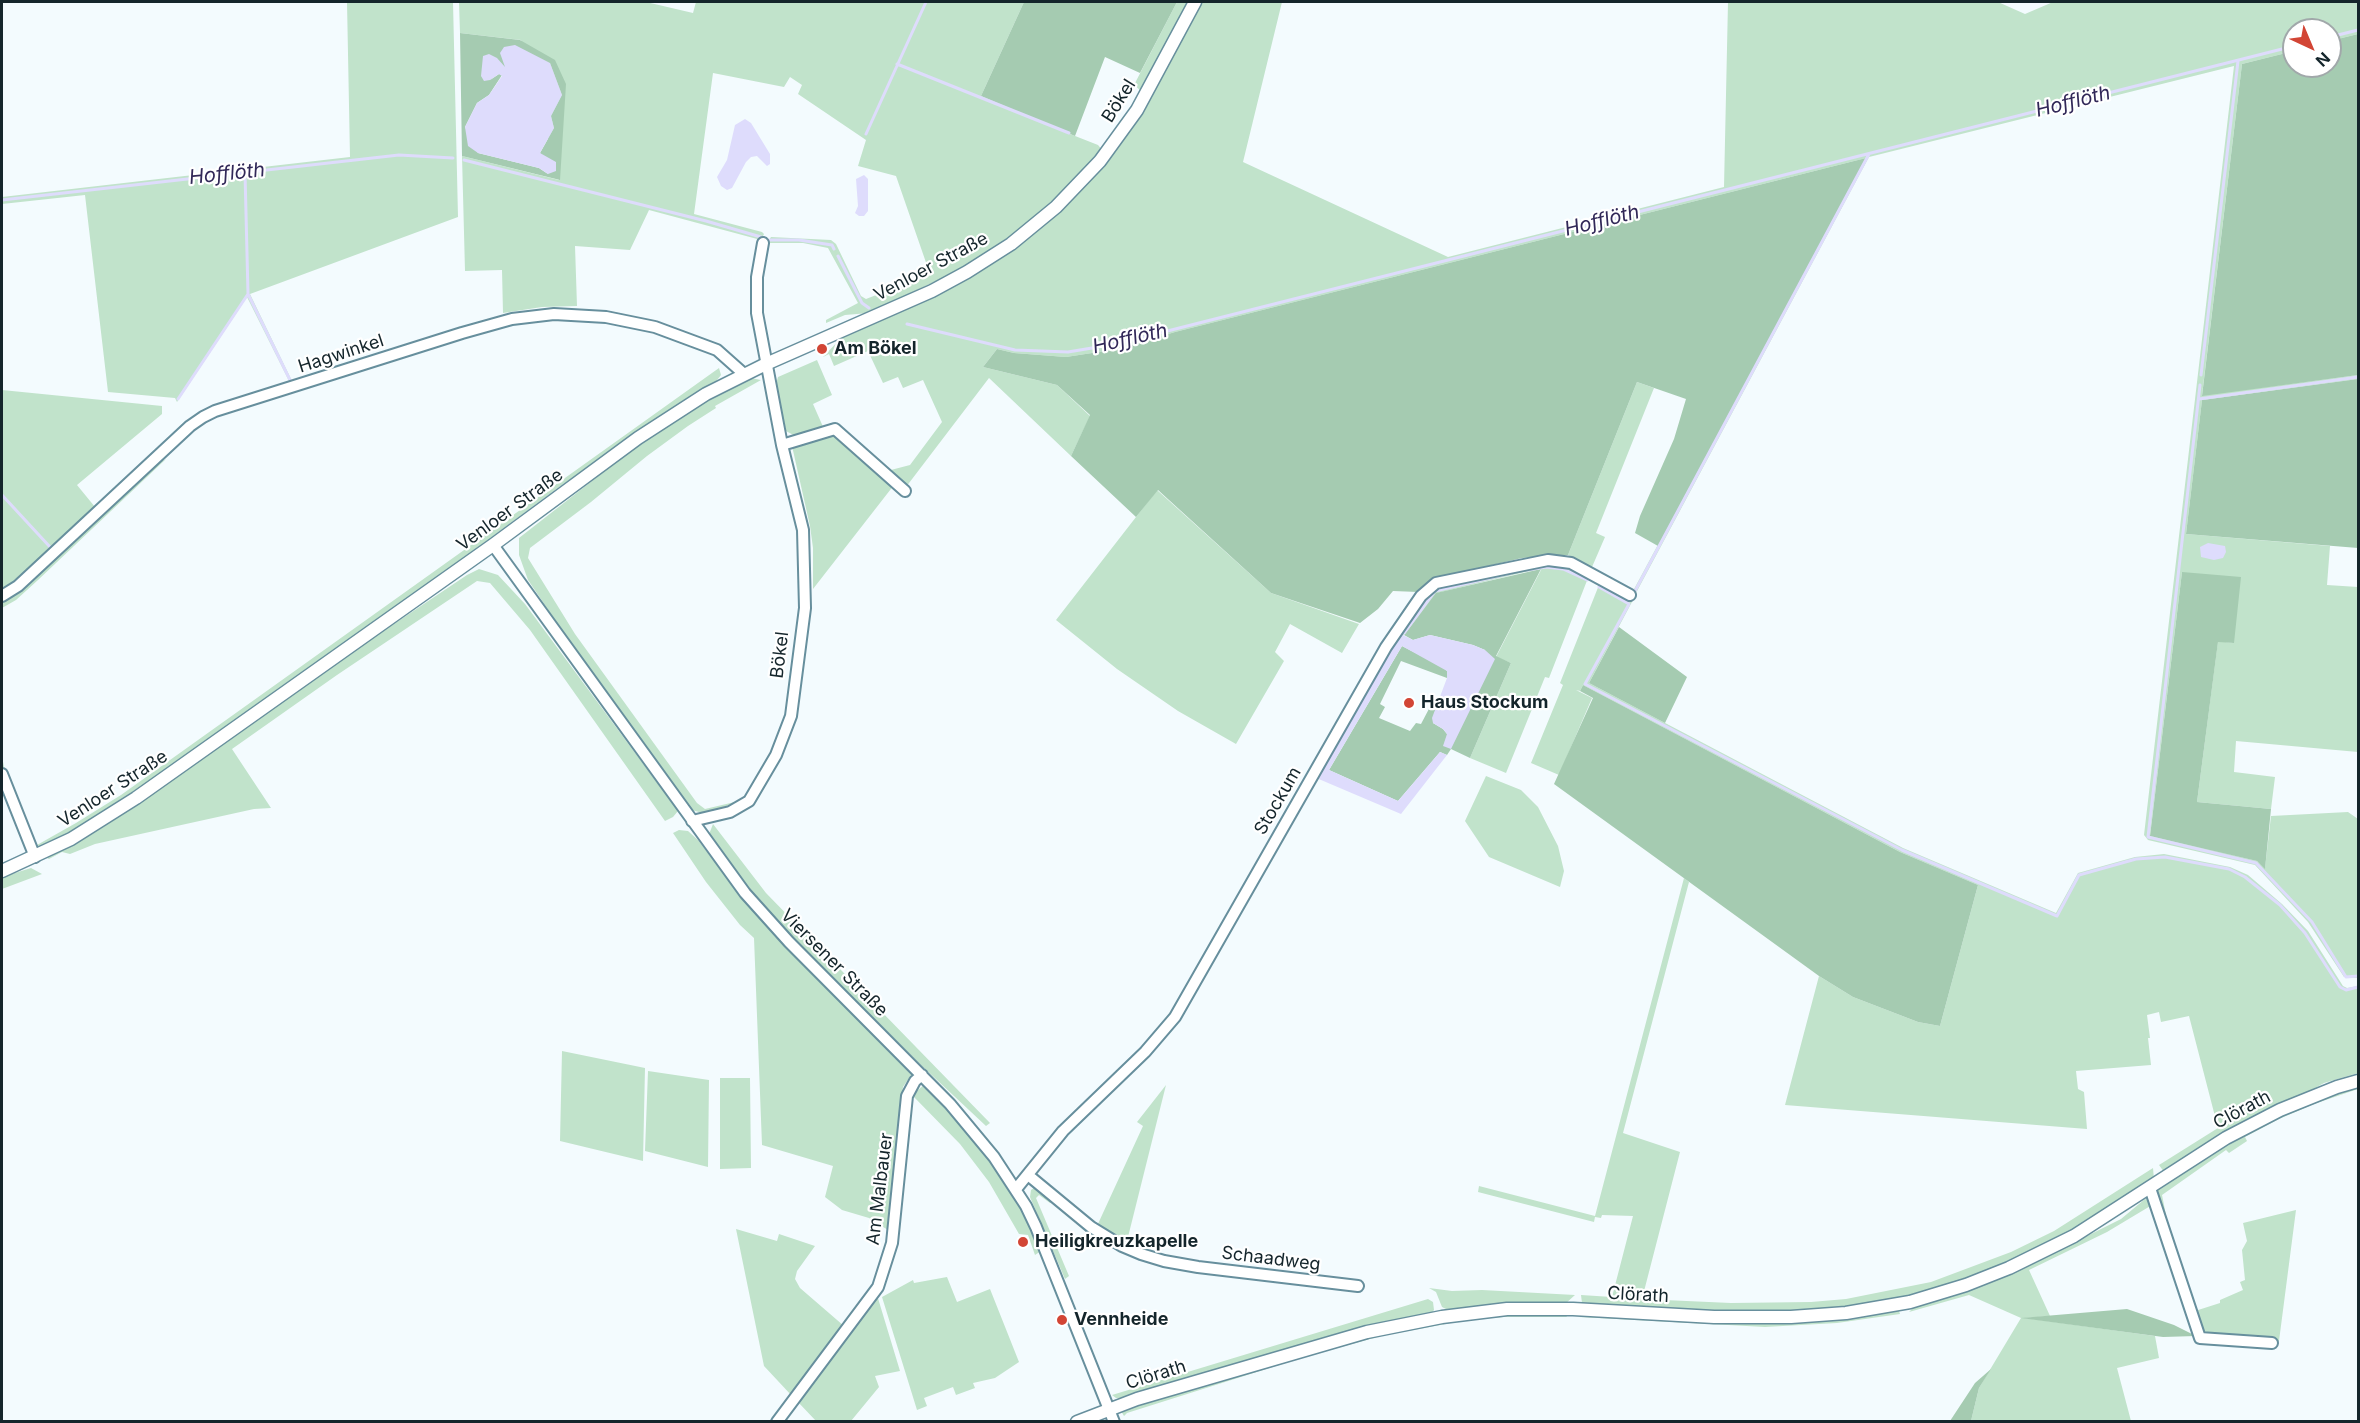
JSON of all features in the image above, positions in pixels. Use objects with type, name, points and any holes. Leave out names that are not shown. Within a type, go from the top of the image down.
[{"type":"main road","name":"Bökel","points":[[1056,207],[1100,161],[1137,110],[1196,2]]},
{"type":"main road","name":"Venloer Straße","points":[[2,871],[71,839],[136,798],[493,545],[638,438],[706,394],[744,374],[870,319],[967,272],[1011,244],[1056,207]]},
{"type":"main road","name":"Clörath","points":[[1108,1409],[1367,1332],[1442,1317],[1507,1309],[1572,1309],[1714,1317],[1791,1317],[1846,1313],[1910,1302],[1966,1285],[2009,1268],[2074,1236],[2226,1138],[2280,1110],[2358,1081]]},
{"type":"main road","points":[[1077,1422],[1108,1409]]},
{"type":"street","name":"Bökel","points":[[692,821],[730,812],[749,801],[776,755],[791,716],[805,608],[803,530],[782,445],[756,300],[758,265],[763,243]]},
{"type":"street","name":"Hagwinkel","points":[[2,596],[18,586],[190,426],[203,417],[462,333],[512,319],[554,314],[606,317],[655,327],[717,350],[744,374]]},
{"type":"street","points":[[782,445],[835,429],[905,491]]},
{"type":"street","name":"Viersener Straße","points":[[493,545],[737,883],[762,913],[922,1075],[977,1135],[1016,1189],[1048,1255],[1114,1422]]},
{"type":"street","name":"Stockum","points":[[1016,1189],[1063,1131],[1145,1052],[1175,1017],[1374,667],[1421,596],[1436,583],[1548,560],[1571,563],[1630,596]]},
{"type":"street","points":[[2,774],[35,857]]},
{"type":"street","name":"Am Malbauer","points":[[777,1422],[878,1287],[892,1243],[908,1096],[915,1081],[922,1075]]},
{"type":"street","name":"Schaadweg","points":[[1028,1175],[1091,1227],[1122,1246],[1141,1254],[1198,1267],[1358,1286]]},
{"type":"street","points":[[2150,1188],[2200,1338],[2272,1343]]},
{"type":"green space","points":[[347,2],[453,2],[458,217],[250,294],[292,381],[289,381],[247,297],[177,402],[175,398],[108,392],[85,195],[2,204],[2,197],[350,157]]},
{"type":"green space","points":[[459,2],[646,2],[693,13],[696,2],[1024,2],[981,96],[1070,132],[1070,134],[1098,145],[1103,151],[1046,208],[1009,237],[961,269],[869,313],[845,315],[826,323],[826,320],[858,303],[828,248],[803,243],[767,243],[771,237],[831,240],[836,244],[861,296],[866,299],[930,274],[896,176],[858,166],[866,140],[798,94],[802,85],[790,77],[784,87],[713,73],[694,214],[762,232],[764,234],[761,240],[649,210],[630,250],[575,246],[577,306],[542,307],[503,313],[502,270],[465,271],[462,156],[559,180],[521,40],[460,33]]},
{"type":"green space","points":[[1024,2],[1177,2],[1140,73],[1105,57],[1075,136],[981,96]]},
{"type":"green space","points":[[1177,2],[1188,2],[1140,90],[1134,85]]},
{"type":"green space","points":[[1202,2],[1282,2],[1243,162],[1448,257],[1724,187],[1728,2],[1998,2],[2025,14],[2053,2],[2358,2],[2358,34],[2342,38],[2342,18],[2282,18],[2282,54],[2242,64],[2202,395],[2358,375],[2358,379],[2202,400],[2186,534],[2330,546],[2327,585],[2358,587],[2358,752],[2236,741],[2234,772],[2275,777],[2271,809],[2197,802],[2218,641],[2233,643],[2182,572],[2150,835],[2257,861],[2265,868],[2271,816],[2348,812],[2358,819],[2358,978],[2344,977],[2308,922],[2255,865],[2148,840],[2144,835],[2234,66],[1869,157],[1636,593],[1633,591],[1866,158],[1175,332],[1118,349],[1066,357],[1014,353],[997,349],[983,367],[1057,385],[1090,416],[1071,456],[989,378],[906,487],[887,471],[910,465],[942,422],[923,380],[903,388],[898,377],[883,383],[868,351],[834,366],[829,354],[823,357],[842,337],[899,311],[1057,213],[1110,157],[1140,114]]},
{"type":"green space","points":[[460,33],[520,40],[555,60],[566,84],[560,180],[462,156]],"holes":[[[550,63],[562,95],[551,116],[554,128],[540,153],[548,174],[539,168],[478,153],[465,127],[477,103],[489,95],[502,75],[499,74],[490,80],[505,67]]]},
{"type":"green space","points":[[2358,34],[2358,375],[2202,396],[2242,64],[2282,54],[2282,78],[2342,78],[2342,38]]},
{"type":"green space","points":[[1866,158],[1658,546],[1635,533],[1640,516],[1674,439],[1686,399],[1637,382],[1568,555],[1522,558],[1432,579],[1418,592],[1393,591],[1378,609],[1360,623],[1271,593],[1158,490],[1136,517],[1071,456],[1090,415],[1057,385],[983,367],[997,349],[1014,353],[1066,357],[1118,349],[1175,332]]},
{"type":"green space","points":[[817,360],[832,395],[813,404],[824,429],[797,437],[786,431],[776,384],[778,377]]},
{"type":"green space","points":[[719,368],[721,375],[714,384],[686,399],[559,487],[123,800],[42,848],[36,847],[2,770],[2,756],[4,767],[37,845],[121,795]]},
{"type":"green space","points":[[751,378],[761,380],[715,406],[716,408],[647,456],[530,548],[528,558],[575,634],[697,803],[705,809],[739,801],[706,814],[688,809],[616,710],[528,580],[519,555],[519,538],[638,445],[709,399]]},
{"type":"green space","points":[[2358,379],[2358,548],[2186,534],[2202,400]]},
{"type":"green space","points":[[1637,382],[1654,388],[1596,533],[1605,537],[1592,567],[1568,555]]},
{"type":"green space","points":[[2,390],[162,406],[162,414],[77,485],[95,507],[2,593]]},
{"type":"green space","points":[[834,432],[894,485],[813,589],[813,548],[810,526],[792,446]]},
{"type":"green space","points":[[166,459],[16,600],[2,608],[2,603],[15,594],[156,464]]},
{"type":"green space","points":[[1157,490],[1271,593],[1359,624],[1342,653],[1290,624],[1275,652],[1284,661],[1236,744],[1178,711],[1117,669],[1056,620]]},
{"type":"green space","points":[[1546,565],[1564,567],[1588,578],[1549,678],[1545,677],[1506,773],[1470,758],[1511,663],[1496,657],[1541,570],[1437,593],[1404,635],[1401,634],[1426,598],[1435,590]]},
{"type":"green space","points":[[479,569],[498,575],[525,604],[678,811],[673,817],[665,821],[530,630],[490,583],[477,581],[232,749],[271,808],[254,809],[95,844],[70,854],[62,852],[47,858],[125,812],[315,677]]},
{"type":"green space","points":[[1541,569],[1496,656],[1511,663],[1470,758],[1451,749],[1447,755],[1440,752],[1398,801],[1329,770],[1402,646],[1443,667],[1447,671],[1447,678],[1401,661],[1380,704],[1385,707],[1379,718],[1410,731],[1416,723],[1421,724],[1431,705],[1436,706],[1433,723],[1447,734],[1485,650],[1430,635],[1413,640],[1404,635],[1436,593]]},
{"type":"green space","points":[[2182,572],[2241,577],[2234,643],[2218,642],[2197,802],[2271,809],[2265,869],[2257,861],[2150,836]]},
{"type":"green space","points":[[1599,585],[1628,601],[1633,600],[1589,683],[1903,848],[2056,913],[2078,873],[2135,857],[2164,854],[2230,867],[2248,875],[2282,904],[2308,931],[2343,986],[2347,988],[2358,986],[2358,1073],[2324,1083],[2164,1172],[2159,1165],[2218,1128],[2189,1016],[2161,1022],[2159,1012],[2147,1015],[2151,1065],[2076,1071],[2078,1089],[2084,1092],[2087,1129],[1785,1105],[1819,976],[1853,997],[1918,1022],[1940,1026],[1978,885],[1900,852],[1583,685],[1580,691],[1576,690],[1592,698],[1559,775],[1531,763],[1563,685],[1560,683]]},
{"type":"green space","points":[[1619,627],[1687,677],[1665,723],[1589,683]]},
{"type":"green space","points":[[1583,685],[1900,852],[1978,885],[1940,1026],[1918,1022],[1853,997],[1819,976],[1554,784],[1593,698],[1580,691]]},
{"type":"green space","points":[[1486,776],[1521,790],[1538,807],[1558,846],[1564,871],[1560,887],[1489,857],[1465,821]]},
{"type":"green space","points":[[713,824],[766,893],[990,1123],[986,1126],[922,1066],[751,892],[708,837]]},
{"type":"green space","points":[[679,830],[688,831],[698,840],[745,902],[913,1072],[903,1087],[888,1230],[869,1218],[842,1210],[825,1197],[833,1166],[762,1145],[754,938],[740,925],[706,882],[673,833]]},
{"type":"green space","points":[[31,868],[42,874],[2,889],[2,877]]},
{"type":"green space","points":[[1684,878],[1689,882],[1623,1133],[1680,1152],[1642,1299],[1731,1303],[1811,1302],[1846,1299],[1931,1282],[2011,1252],[2054,1231],[2153,1168],[2154,1179],[2071,1233],[2030,1254],[1966,1281],[1920,1295],[1854,1308],[1809,1312],[1713,1312],[1584,1305],[1581,1295],[1612,1297],[1633,1216],[1602,1215],[1601,1218],[1595,1217],[1594,1222],[1478,1192],[1479,1186],[1595,1216]]},
{"type":"green space","points":[[562,1051],[645,1068],[643,1161],[560,1141]]},
{"type":"green space","points":[[648,1071],[709,1080],[708,1167],[645,1151]]},
{"type":"green space","points":[[720,1078],[750,1078],[751,1168],[720,1169]]},
{"type":"green space","points":[[925,1084],[990,1159],[1015,1198],[1041,1251],[1035,1255],[1028,1235],[1019,1234],[989,1182],[960,1144],[912,1095]]},
{"type":"green space","points":[[1166,1085],[1126,1245],[1097,1226],[1143,1126],[1137,1122]]},
{"type":"green space","points":[[2358,1086],[2358,1089],[2314,1104],[2245,1137],[2247,1141],[2229,1153],[2226,1150],[2162,1195],[2168,1225],[2158,1199],[2158,1189],[2213,1152],[2282,1115]]},
{"type":"green space","points":[[1038,1188],[1053,1200],[1050,1203],[1039,1195],[1036,1198],[1069,1276],[1065,1279],[1030,1197],[1031,1190]]},
{"type":"green space","points":[[2145,1199],[2149,1200],[2152,1205],[2107,1232],[2029,1270],[2050,1316],[2025,1318],[2155,1336],[2159,1358],[2117,1368],[2131,1421],[1971,1421],[1979,1388],[2021,1318],[1969,1295],[1909,1312],[1915,1306],[1969,1290],[2031,1264],[2121,1219]]},
{"type":"green space","points":[[2296,1210],[2279,1341],[2203,1336],[2195,1311],[2220,1303],[2220,1300],[2243,1290],[2240,1282],[2245,1280],[2242,1250],[2247,1241],[2243,1223]]},
{"type":"green space","points":[[736,1229],[777,1241],[779,1234],[815,1246],[797,1271],[795,1279],[800,1288],[844,1326],[792,1396],[764,1366]]},
{"type":"green space","points":[[947,1277],[957,1302],[990,1289],[1019,1362],[995,1378],[973,1383],[975,1388],[956,1395],[953,1387],[924,1398],[927,1406],[917,1410],[882,1297],[913,1280],[914,1283]]},
{"type":"green space","points":[[1429,1288],[1452,1291],[1482,1290],[1575,1295],[1565,1304],[1448,1310],[1442,1307],[1436,1292]]},
{"type":"green space","points":[[877,1295],[900,1371],[875,1376],[879,1387],[851,1421],[816,1421],[798,1402]]},
{"type":"green space","points":[[1428,1299],[1433,1302],[1432,1313],[1335,1334],[1121,1398],[1112,1395]]},
{"type":"green space","points":[[2127,1309],[2174,1325],[2196,1336],[2163,1337],[2021,1318]]},
{"type":"green space","points":[[1899,1311],[1900,1314],[1837,1323],[1765,1327],[1579,1317],[1583,1314]]},
{"type":"green space","points":[[1564,1312],[1567,1317],[1504,1317],[1467,1320],[1381,1336],[1301,1358],[1127,1413],[1124,1416],[1121,1411],[1129,1406],[1350,1341],[1420,1325],[1503,1314]]},
{"type":"green space","points":[[1991,1369],[1979,1388],[1971,1421],[1950,1421],[1975,1383]]},
{"type":"water","points":[[515,45],[550,63],[562,95],[551,116],[554,128],[540,153],[556,162],[556,171],[548,174],[539,168],[478,153],[468,146],[465,127],[477,103],[489,95],[502,76],[499,74],[484,81],[481,76],[483,56],[489,54],[497,58],[505,67],[500,53],[504,47]]},
{"type":"water","points":[[745,119],[751,123],[770,154],[770,164],[767,166],[757,156],[751,157],[732,188],[727,190],[721,186],[717,177],[727,160],[735,125]]},
{"type":"water","points":[[864,175],[868,179],[868,211],[864,216],[859,216],[855,213],[858,206],[856,179]]},
{"type":"water","points":[[2208,543],[2225,546],[2226,552],[2223,558],[2214,560],[2201,557],[2200,547]]},
{"type":"water","points":[[1401,634],[1413,640],[1430,635],[1473,645],[1485,650],[1495,659],[1451,749],[1443,746],[1447,734],[1433,723],[1432,718],[1447,678],[1447,671],[1402,646],[1329,770],[1398,801],[1440,752],[1447,755],[1401,814],[1314,777]]},
{"type":"waterway","points":[[866,134],[926,2]]},
{"type":"waterway","name":"Hofflöth","points":[[2342,34],[2358,30]]},
{"type":"waterway","name":"Hofflöth","points":[[907,324],[1015,350],[1068,352],[1116,344],[2282,49]]},
{"type":"waterway","points":[[2201,375],[2238,61]]},
{"type":"waterway","points":[[897,64],[1069,133]]},
{"type":"waterway","points":[[1635,591],[1869,154]]},
{"type":"waterway","name":"Hofflöth","points":[[2,200],[399,155],[453,158]]},
{"type":"waterway","name":"Hofflöth","points":[[464,160],[761,237]]},
{"type":"waterway","points":[[178,399],[248,294],[245,173]]},
{"type":"waterway","name":"Hofflöth","points":[[770,240],[799,240],[832,245],[834,249]]},
{"type":"waterway","name":"Hofflöth","points":[[838,256],[862,303],[869,308]]},
{"type":"waterway","points":[[248,294],[290,380]]},
{"type":"waterway","points":[[2199,399],[2358,377]]},
{"type":"waterway","points":[[2200,385],[2148,837],[2256,863],[2312,922],[2346,977],[2358,976]]},
{"type":"waterway","points":[[2,495],[50,547]]},
{"type":"waterway","points":[[1527,570],[1546,567],[1563,569],[1587,580]]},
{"type":"waterway","points":[[1404,633],[1435,591],[1511,573]]},
{"type":"waterway","points":[[1599,587],[1629,604],[1585,684],[1902,850],[2057,916],[2079,875],[2136,859],[2165,857],[2229,869],[2245,877],[2280,905],[2305,933],[2340,987],[2346,990],[2358,987]]},
{"type":"place","name":"Am Bökel","points":[[822,349]]},
{"type":"place","name":"Haus Stockum","points":[[1409,703]]},
{"type":"place","name":"Heiligkreuzkapelle","points":[[1023,1242]]},
{"type":"place","name":"Vennheide","points":[[1062,1320]]}]
